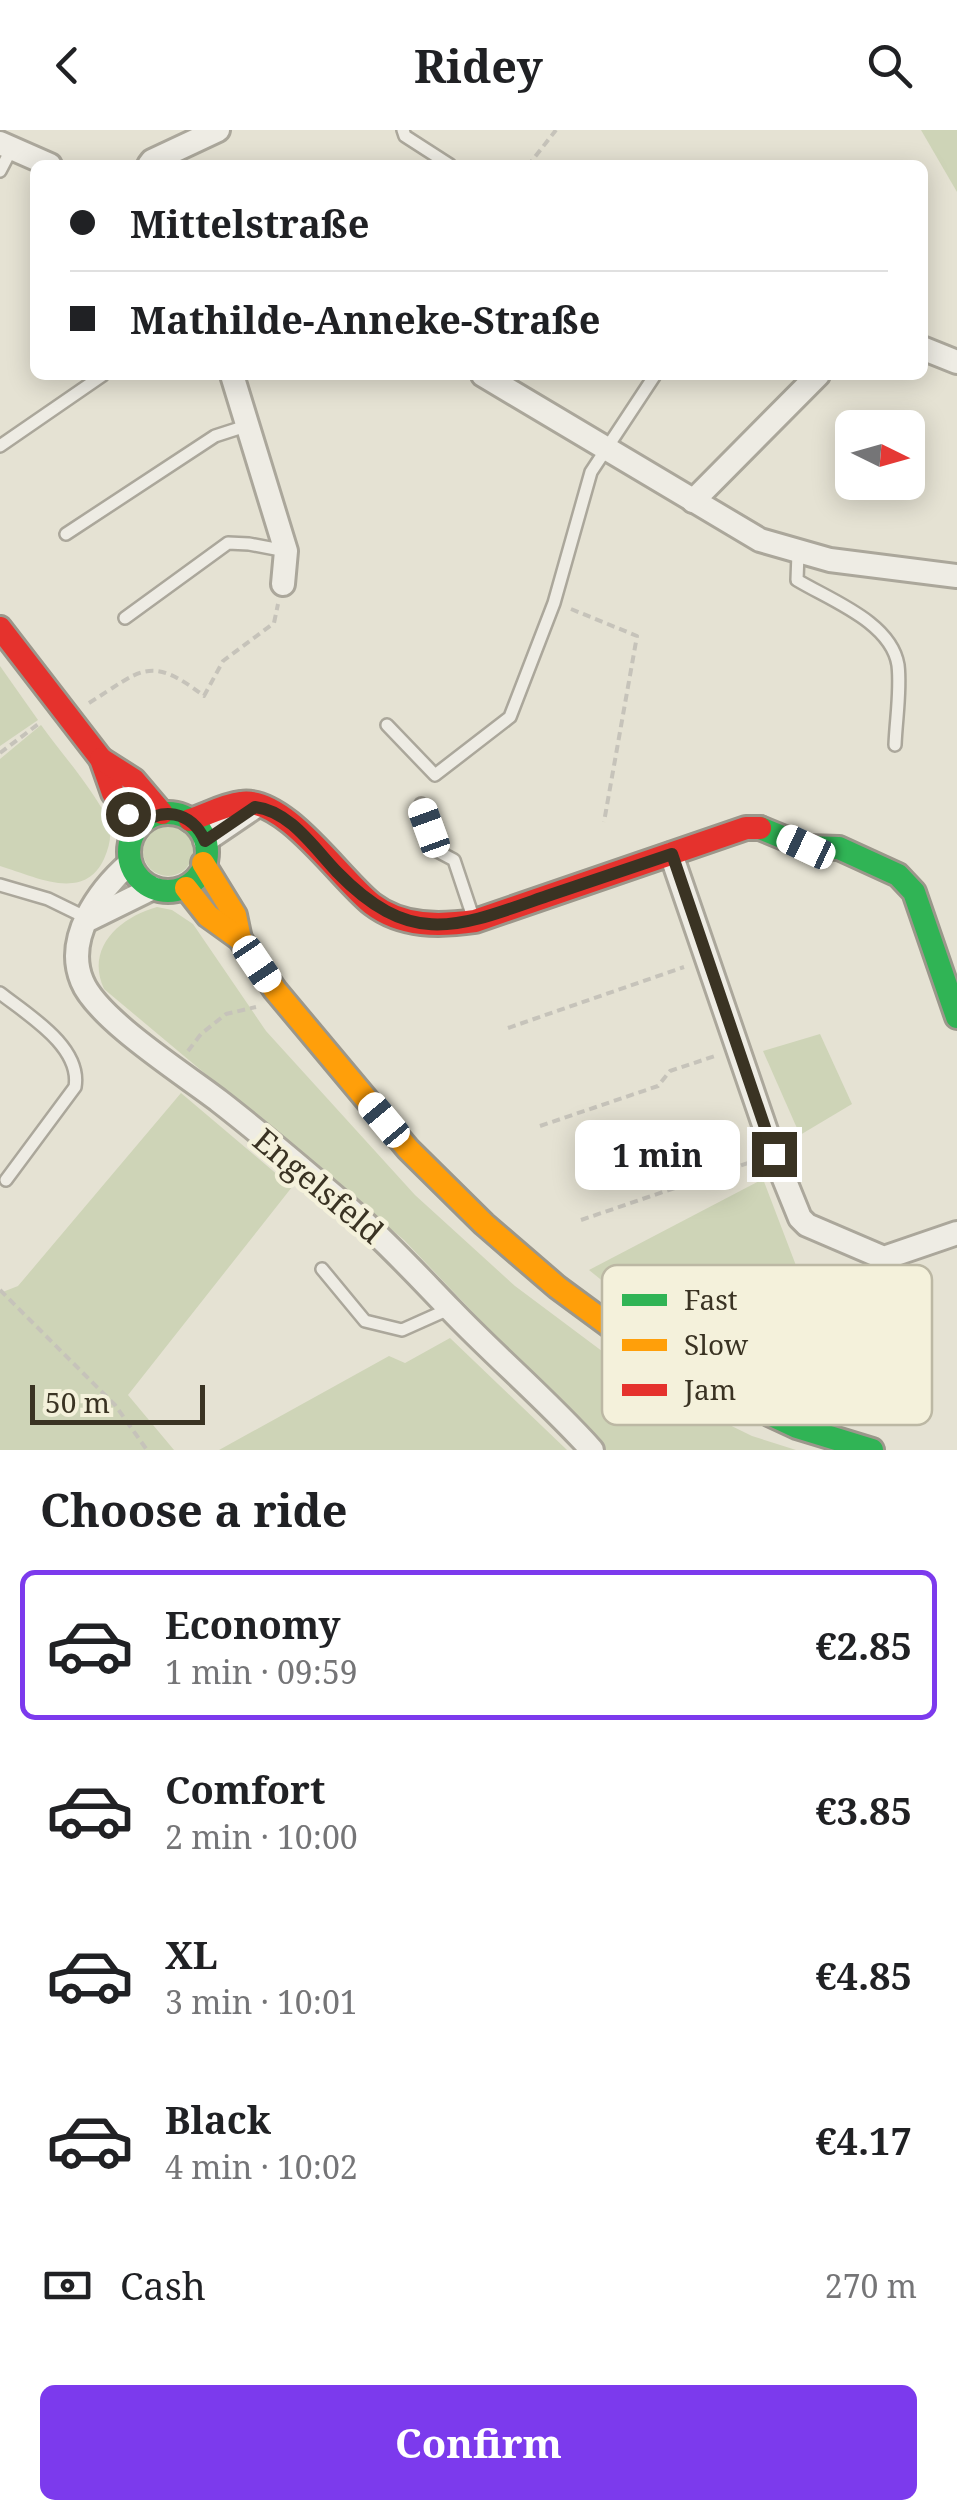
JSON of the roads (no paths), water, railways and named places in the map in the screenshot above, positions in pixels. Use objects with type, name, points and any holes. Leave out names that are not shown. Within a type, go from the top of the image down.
[{"type":"main road","points":[[0,628],[101,759],[113,792],[137,828]]},
{"type":"main road","points":[[101,759],[134,780],[162,813]]},
{"type":"main road","points":[[190,820],[244,802],[278,813],[374,906],[419,924],[440,926],[475,921],[756,826],[806,847],[840,848],[898,875],[914,892],[957,1017]]},
{"type":"main road","points":[[204,852],[201,872],[186,888],[153,888],[139,878],[130,863],[130,842],[144,820],[162,813],[190,820],[235,914],[240,939]]},
{"type":"main road","points":[[186,888],[208,916],[240,939],[274,990],[408,1148],[484,1224],[557,1288],[602,1321]]},
{"type":"main road","points":[[795,1425],[872,1450]]},
{"type":"street","points":[[154,160],[207,132]]},
{"type":"street","points":[[10,140],[42,160]]},
{"type":"street","points":[[928,350],[957,362]]},
{"type":"street","points":[[234,380],[286,551],[283,584]]},
{"type":"street","points":[[498,380],[760,540],[798,553],[957,576]]},
{"type":"street","points":[[693,501],[813,380]]},
{"type":"street","points":[[204,852],[255,807]]},
{"type":"street","points":[[672,854],[774,1154],[800,1218],[807,1225],[874,1256],[892,1257],[957,1233]]},
{"type":"street","name":"Engelsfeld","points":[[130,863],[93,904],[90,919],[79,937],[76,956],[87,992],[105,1012],[404,1258],[449,1309],[548,1401],[592,1450]]},
{"type":"street","points":[[90,919],[153,888]]},
{"type":"lane","points":[[403,130],[405,136],[442,160]]},
{"type":"lane","points":[[0,171],[10,140]]},
{"type":"lane","points":[[0,446],[96,380]]},
{"type":"lane","points":[[386,726],[435,775],[510,718],[554,603],[592,472],[651,380]]},
{"type":"lane","points":[[66,534],[215,436],[249,425]]},
{"type":"lane","points":[[125,618],[228,543],[286,551]]},
{"type":"lane","points":[[798,553],[798,580],[872,625],[890,643],[898,665],[895,745]]},
{"type":"lane","points":[[420,804],[437,851],[454,860],[475,921]]},
{"type":"lane","points":[[0,886],[48,899],[90,919]]},
{"type":"lane","points":[[0,993],[35,1020],[73,1059],[78,1074],[75,1087],[6,1180]]},
{"type":"lane","points":[[322,1269],[365,1321],[402,1330],[449,1309]]}]
